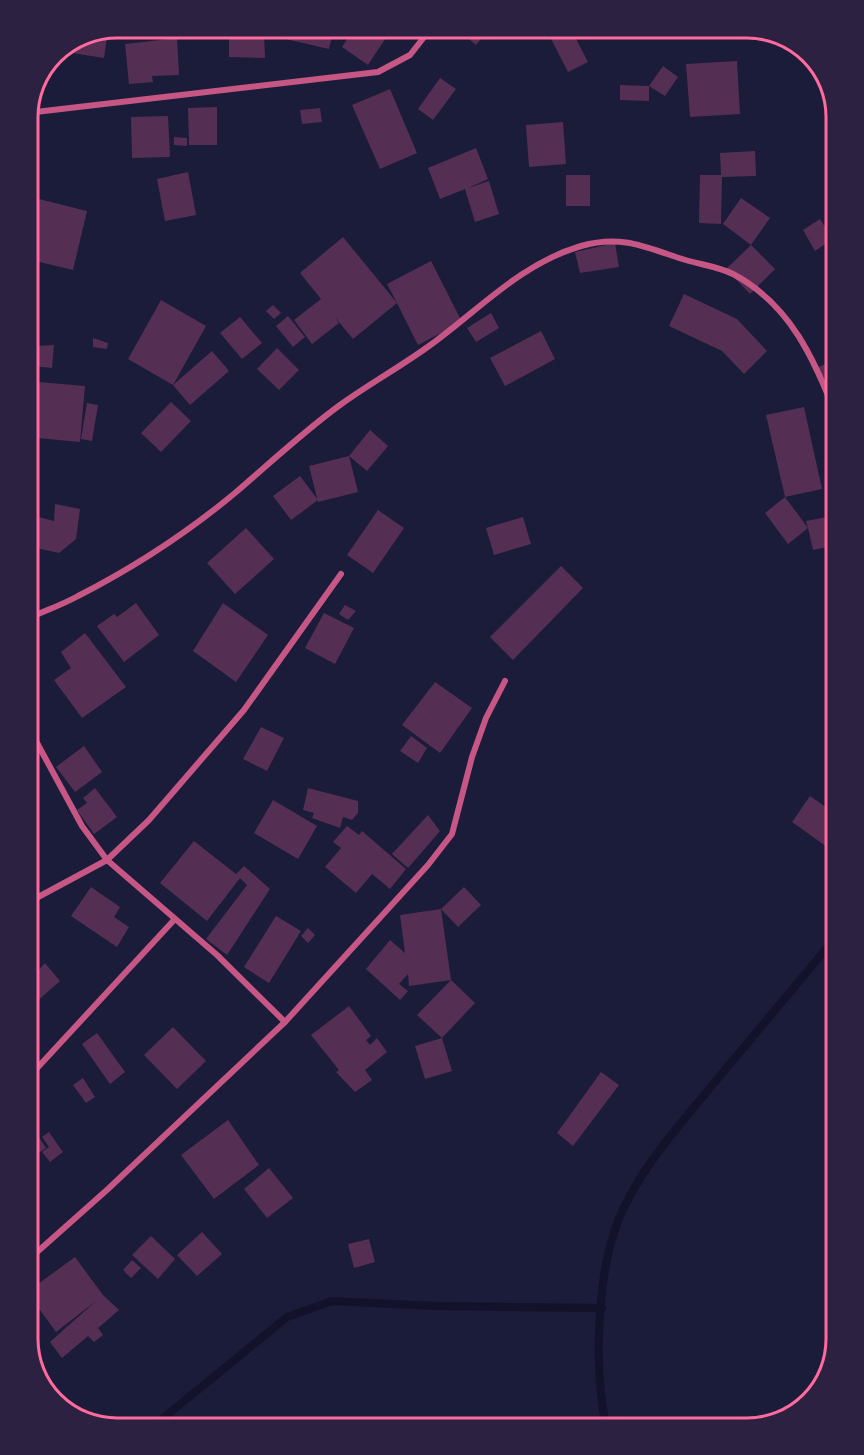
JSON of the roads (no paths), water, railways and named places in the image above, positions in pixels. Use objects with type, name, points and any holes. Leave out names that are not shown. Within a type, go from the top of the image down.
[{"type":"street","points":[[38,112],[378,72],[410,55],[424,37]]},
{"type":"street","points":[[38,614],[77,597],[177,535],[234,493],[279,452],[341,405],[462,322],[500,289],[537,263],[581,246],[615,240],[644,244],[678,258],[730,273],[762,292],[790,320],[826,390]]},
{"type":"street","points":[[37,897],[107,860],[149,820],[244,710],[341,574]]},
{"type":"street","points":[[37,1252],[108,1190],[285,1022],[428,865],[452,834],[472,756],[486,718],[505,681]]},
{"type":"street","points":[[37,744],[82,825],[107,860],[217,955],[285,1022]]},
{"type":"street","points":[[37,1068],[174,920]]},
{"type":"waterway","points":[[605,1418],[600,1380],[599,1324],[605,1268],[611,1243],[626,1202],[648,1166],[674,1132],[826,949]]},
{"type":"waterway","points":[[164,1417],[287,1317],[332,1301],[434,1306],[602,1308]]}]
